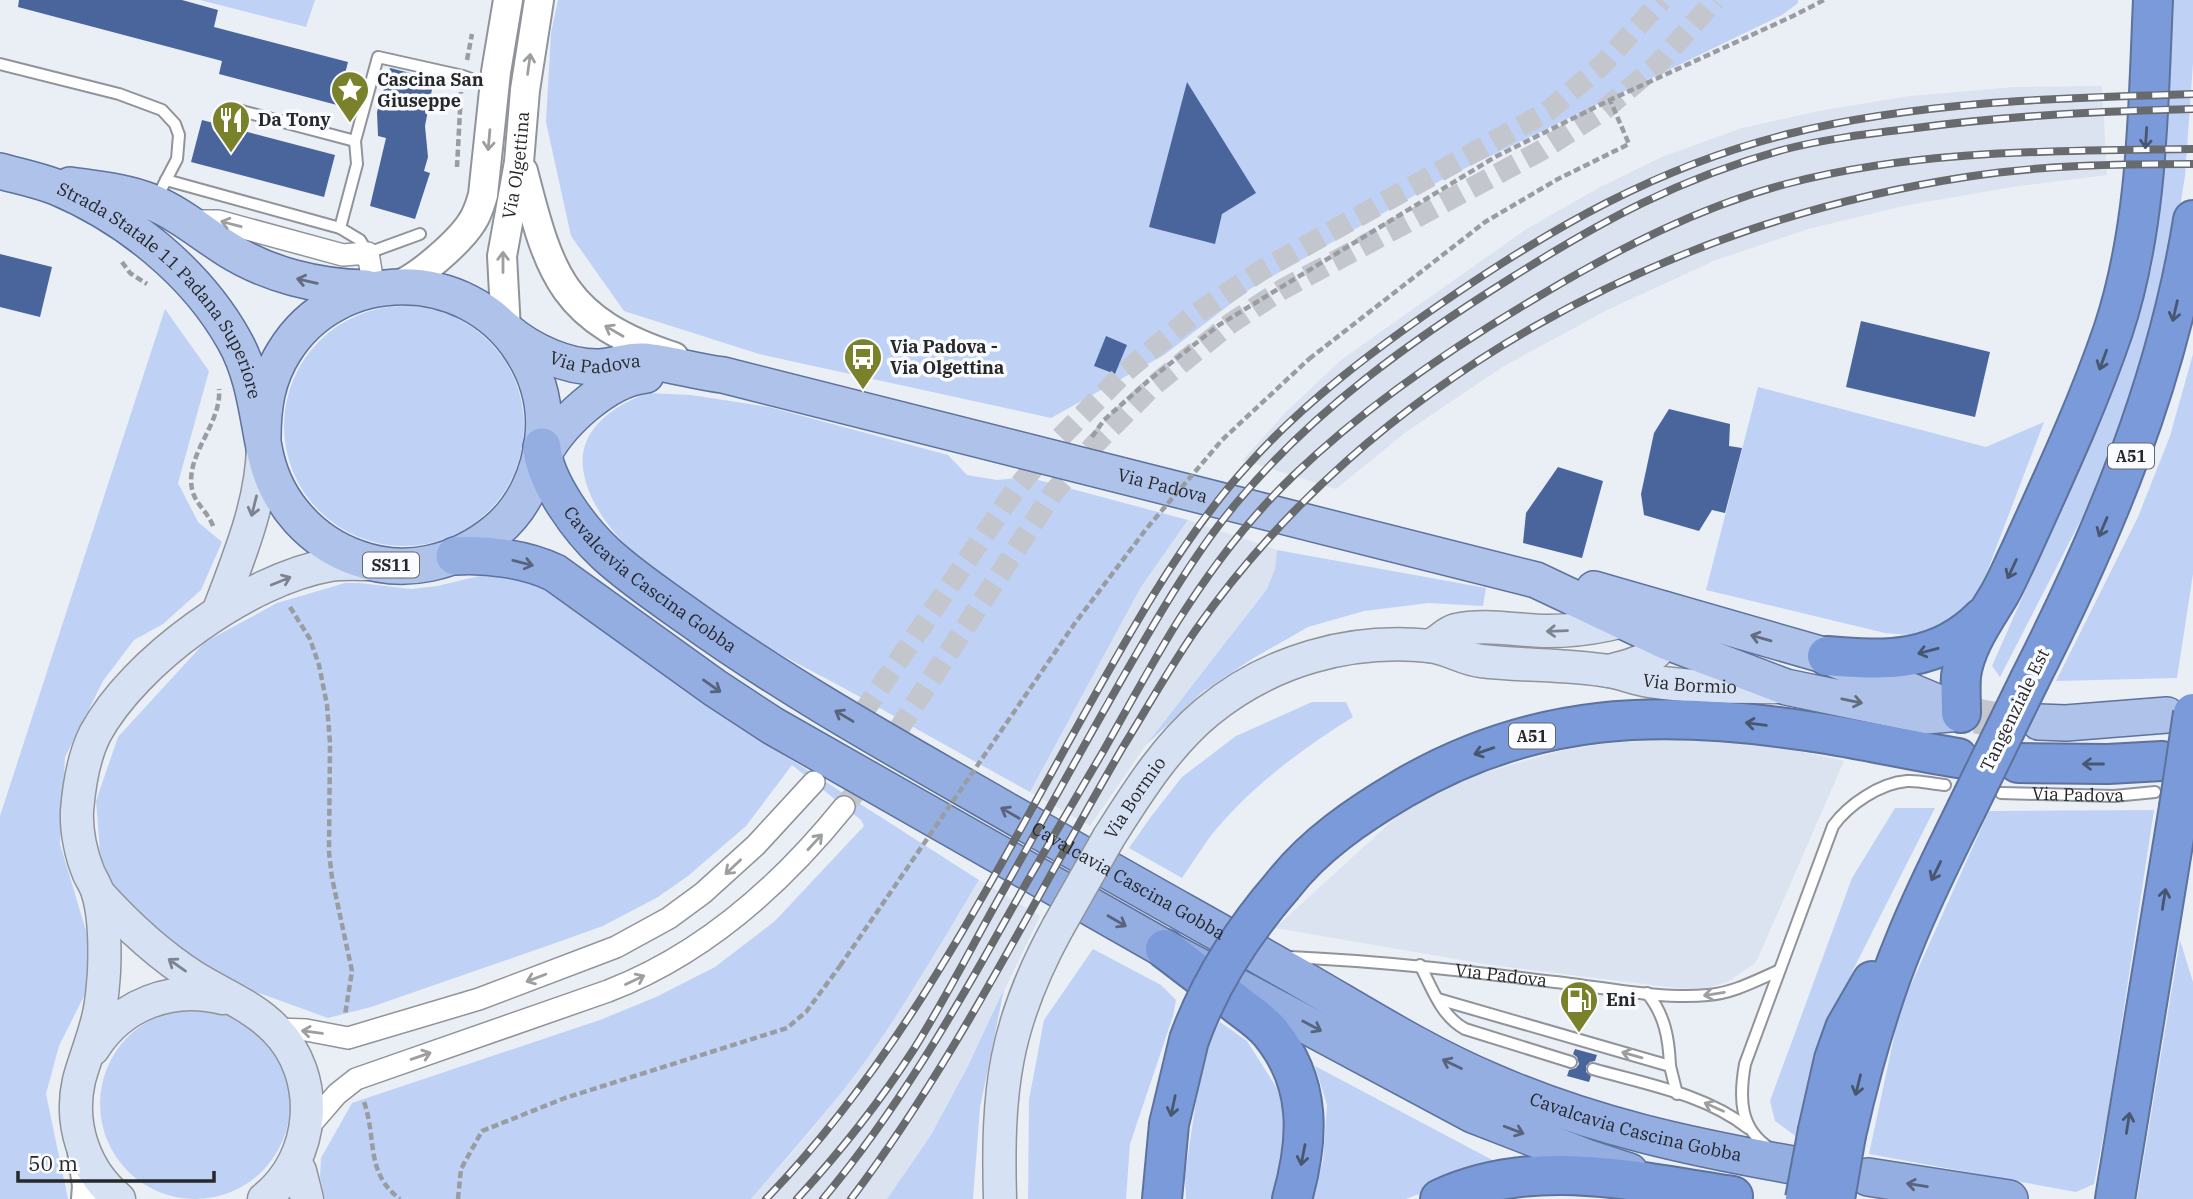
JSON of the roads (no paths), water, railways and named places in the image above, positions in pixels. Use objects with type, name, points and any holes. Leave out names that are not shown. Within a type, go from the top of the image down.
[{"type":"highway","points":[[1969,715],[1961,675],[1965,660],[1985,616],[2006,581],[2079,419],[2126,289],[2136,234],[2144,158],[2152,0]]},
{"type":"highway","name":"Tangenziale Est","points":[[1835,1199],[1832,1133],[1858,1080],[1956,784],[2030,679],[2085,568],[2135,445],[2172,323],[2193,220]]},
{"type":"highway","name":"Cavalcavia Cascina Gobba","points":[[541,455],[553,482],[593,542],[710,632],[892,744],[1404,1040],[1491,1082],[1564,1111],[1802,1182]]},
{"type":"highway","name":"Cavalcavia Cascina Gobba","points":[[455,556],[505,559],[545,568],[555,573],[699,677],[773,726],[1165,948],[1473,1114],[1611,1167],[1743,1198]]},
{"type":"highway","points":[[1827,656],[1870,660],[1930,652],[1961,638],[1985,616]]},
{"type":"highway","points":[[2116,1195],[2165,787],[2180,714]]},
{"type":"highway","name":"A51","points":[[1162,1199],[1169,1124],[1189,1040],[1209,992],[1228,958],[1247,929],[1309,857],[1335,834],[1385,799],[1432,772],[1514,740],[1590,723],[1662,718],[1731,721],[1824,733],[1956,784]]},
{"type":"highway","points":[[2009,778],[2108,764],[2165,787]]},
{"type":"highway","points":[[1165,948],[1262,1024],[1276,1040],[1293,1070],[1304,1110],[1305,1131],[1303,1158],[1292,1199]]},
{"type":"highway","points":[[1802,1182],[1832,1133]]},
{"type":"highway","points":[[1440,1199],[1483,1182],[1550,1174],[1602,1177],[1743,1198]]},
{"type":"highway","points":[[1868,1177],[2009,1199]]},
{"type":"main road","name":"Strada Statale 11 Padana Superiore","points":[[9,174],[168,202],[238,256],[285,275],[342,287],[430,288],[479,308],[506,330],[528,360],[538,386],[543,412],[541,455],[524,498],[502,527],[472,548],[455,556],[417,566],[377,564],[339,551],[306,527],[281,496],[266,458],[255,391],[236,342],[189,280],[151,246],[91,205],[56,188],[9,174]]},
{"type":"main road","name":"Strada Statale 11 Padana Superiore","points":[[263,438],[266,393],[273,372],[297,333],[332,305],[352,295],[385,287]]},
{"type":"main road","name":"Via Padova","points":[[506,330],[547,355],[581,365],[606,366],[641,361],[707,373],[1072,462],[1546,584],[1625,622],[1665,625],[1827,656],[1969,715]]},
{"type":"main road","name":"Via Padova","points":[[541,455],[572,419],[607,389],[638,376],[707,373]]},
{"type":"main road","points":[[219,610],[243,547],[253,508],[261,471],[263,438]]},
{"type":"main road","points":[[119,1199],[94,1171],[81,1144],[76,1121],[79,1081],[100,1011],[104,971],[104,943],[98,893],[83,855],[77,820],[82,775],[90,744],[107,714],[127,689],[178,641],[219,610],[282,580],[330,565],[377,564]]},
{"type":"main road","points":[[1546,584],[1593,588],[1665,625],[1648,659],[1609,671]]},
{"type":"main road","points":[[1429,646],[1459,629],[1550,631],[1599,628],[1625,622]]},
{"type":"main road","name":"Via Padova","points":[[1665,625],[1786,687],[1926,716],[1969,715]]},
{"type":"main road","name":"Via Bormio","points":[[1000,1199],[1000,1114],[1007,1054],[1028,986],[1109,837],[1149,775],[1207,712],[1252,681],[1273,670],[1352,646],[1381,644],[1429,646],[1448,649],[1479,661],[1609,671],[1664,683],[1730,688],[1786,687]]},
{"type":"main road","points":[[2039,722],[2066,723],[2180,714]]},
{"type":"main road","points":[[98,893],[157,951],[235,1002],[254,1011],[276,1029],[296,1058],[305,1083],[305,1131],[295,1162],[264,1199]]},
{"type":"main road","points":[[87,1059],[101,1036],[113,1024],[150,1001],[192,993],[235,1002]]},
{"type":"main road","points":[[295,1162],[307,1199]]},
{"type":"street","name":"Via Olgettina","points":[[385,287],[407,283],[426,268],[467,228],[477,214],[484,186],[494,87],[508,0]]},
{"type":"street","name":"Via Olgettina","points":[[506,330],[502,257],[519,157],[527,75],[540,0]]},
{"type":"street","points":[[519,157],[545,251],[556,275],[576,301],[605,326],[628,339],[707,373]]},
{"type":"street","points":[[168,202],[203,219],[343,254],[368,253],[385,287]]},
{"type":"street","points":[[276,1029],[306,1030],[348,1038],[479,999],[616,947],[659,924],[703,893],[756,845],[814,782]]},
{"type":"street","points":[[305,1131],[337,1094],[356,1079],[608,992],[679,957],[714,933],[768,887],[810,848],[844,807]]},
{"type":"street","points":[[81,1144],[87,1186],[86,1199]]},
{"type":"lane","points":[[340,228],[357,164],[355,141],[378,57],[463,76],[494,87]]},
{"type":"lane","points":[[0,64],[119,94],[162,110],[175,124],[179,135],[168,202],[340,228],[360,240],[368,253],[420,234]]},
{"type":"lane","points":[[234,109],[355,141]]},
{"type":"lane","points":[[1748,1128],[1741,1087],[1745,1064],[1833,826],[1864,798],[1896,783],[1908,781],[1956,784]]},
{"type":"lane","name":"Via Padova","points":[[1260,956],[1420,965],[1647,993],[1706,996],[1733,990],[1778,971]]},
{"type":"lane","points":[[1420,965],[1447,1016],[1465,1029],[1571,1062]]},
{"type":"lane","points":[[1647,993],[1660,1013],[1667,1034],[1670,1066],[1677,1094]]},
{"type":"lane","points":[[1438,999],[1670,1066]]},
{"type":"lane","points":[[1593,1069],[1718,1108],[1748,1128],[1802,1182]]},
{"type":"tunnel","points":[[827,765],[1015,490],[1054,444],[1126,371],[1194,315],[1262,270],[1548,111],[1602,65],[1662,0]]},
{"type":"tunnel","points":[[844,807],[870,773],[1053,493],[1095,444],[1152,387],[1231,323],[1283,289],[1542,150],[1604,110],[1658,64],[1715,0]]},
{"type":"tunnel","points":[[1976,716],[2003,721],[2036,722]]},
{"type":"railway","points":[[766,1199],[826,1132],[880,1060],[929,986],[976,909],[1152,597],[1198,528],[1235,479],[1270,441],[1316,398],[1366,358],[1483,276],[1565,225],[1651,182],[1741,147],[1838,123],[1939,108],[2041,100],[2193,94]]},
{"type":"railway","points":[[797,1199],[859,1127],[914,1049],[1122,679],[1199,553],[1228,513],[1268,467],[1332,406],[1366,378],[1437,326],[1578,237],[1677,187],[1748,160],[1816,142],[1944,124],[2050,115],[2193,109]]},
{"type":"railway","points":[[823,1199],[874,1133],[943,1028],[1159,653],[1204,582],[1246,526],[1277,491],[1322,449],[1381,401],[1476,335],[1600,261],[1691,217],[1754,193],[1836,173],[1937,158],[2040,152],[2193,149]]},
{"type":"railway","points":[[851,1199],[926,1091],[960,1035],[1123,747],[1195,631],[1266,541],[1348,460],[1437,389],[1534,327],[1637,274],[1744,232],[1854,199],[1994,173],[2108,165],[2193,164]]},
{"type":"place","name":"Cascina San Giuseppe","points":[[350,124]]},
{"type":"place","name":"Da Tony","points":[[231,154]]},
{"type":"place","name":"Via Padova - Via Olgettina","points":[[863,391]]},
{"type":"place","name":"Eni","points":[[1579,1034]]}]
